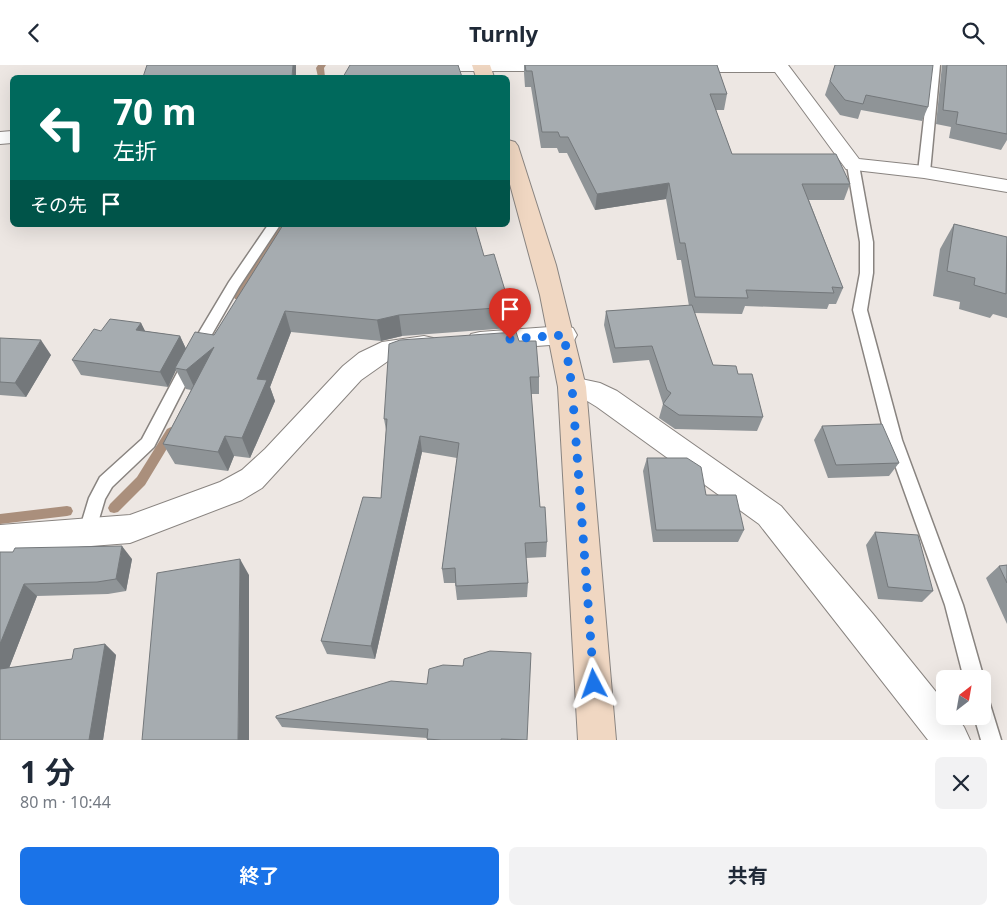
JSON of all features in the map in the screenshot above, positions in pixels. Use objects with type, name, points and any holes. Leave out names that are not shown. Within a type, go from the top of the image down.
[{"type":"main road","points":[[510,152],[545,261],[564,335],[572,387],[597,740]]},
{"type":"street","points":[[411,75],[458,66],[482,69],[580,67]]},
{"type":"street","points":[[665,67],[779,66],[853,165],[924,173],[1007,186]]},
{"type":"street","points":[[0,539],[130,529],[231,491],[252,479],[275,457],[352,373],[382,352],[402,347],[564,335]]},
{"type":"street","points":[[572,387],[590,390],[607,399],[770,515],[861,625],[951,740]]},
{"type":"lane","points":[[924,173],[935,65]]},
{"type":"lane","points":[[853,165],[868,244],[867,271],[861,294],[860,310],[894,440],[954,605],[972,670]]},
{"type":"lane","points":[[88,531],[97,498],[106,482],[148,443],[214,318],[273,227]]},
{"type":"lane","points":[[987,725],[991,740]]},
{"type":"building","points":[[147,65],[293,65],[292,75],[144,75]]},
{"type":"building","points":[[350,65],[458,65],[461,75],[344,75]]},
{"type":"building","points":[[525,65],[717,65],[727,94],[710,94],[732,154],[836,154],[850,184],[802,184],[843,288],[832,287],[834,293],[746,290],[748,298],[695,297],[685,243],[680,243],[669,183],[597,194],[568,137],[560,137],[558,132],[542,132],[532,71],[526,71]]},
{"type":"building","points":[[835,65],[933,65],[928,107],[866,95],[863,104],[845,100],[830,81]]},
{"type":"building","points":[[947,65],[1007,65],[1007,134],[956,124],[958,112],[943,110]]},
{"type":"building","points":[[954,224],[1007,237],[1006,294],[974,285],[975,278],[947,271]]},
{"type":"building","points":[[282,227],[476,227],[484,256],[494,254],[510,307],[399,315],[377,320],[285,311],[257,379],[267,380],[242,438],[225,436],[218,452],[163,444],[214,347],[186,370],[175,368],[195,332],[214,335]]},
{"type":"building","points":[[692,305],[713,365],[736,366],[738,374],[752,374],[763,417],[679,415],[663,404],[671,393],[667,390],[652,346],[615,348],[606,311]]},
{"type":"building","points":[[110,319],[141,323],[136,330],[180,336],[160,372],[72,360],[94,329],[101,331]]},
{"type":"building","points":[[516,332],[519,341],[536,341],[539,377],[530,377],[540,507],[545,507],[547,542],[525,543],[528,583],[456,586],[455,568],[442,569],[459,443],[420,436],[371,646],[321,641],[363,497],[381,498],[387,419],[384,419],[389,344],[400,340]]},
{"type":"building","points":[[0,338],[41,340],[15,383],[0,382]]},
{"type":"building","points":[[882,424],[899,463],[836,465],[822,426]]},
{"type":"building","points":[[647,458],[687,458],[701,467],[706,495],[736,495],[744,530],[656,530]]},
{"type":"building","points":[[875,532],[918,535],[933,591],[888,587]]},
{"type":"building","points":[[122,546],[116,579],[97,582],[24,584],[0,644],[0,552],[13,552],[15,548]]},
{"type":"building","points":[[240,559],[238,740],[142,740],[157,573]]},
{"type":"building","points":[[1007,565],[1007,583],[999,566]]},
{"type":"building","points":[[105,644],[89,740],[0,740],[0,669],[72,659],[74,649]]},
{"type":"building","points":[[490,651],[531,653],[527,740],[427,739],[428,729],[276,718],[276,716],[391,681],[427,684],[429,669],[443,665],[463,666],[464,659]]},
{"type":"waterway","points":[[322,65],[320,68],[322,75]]},
{"type":"waterway","points":[[239,297],[278,227]]},
{"type":"waterway","points":[[114,508],[141,481],[171,432]]},
{"type":"waterway","points":[[0,519],[67,511]]},
{"type":"route","points":[[510,339],[564,335],[572,387],[594,684]]}]
